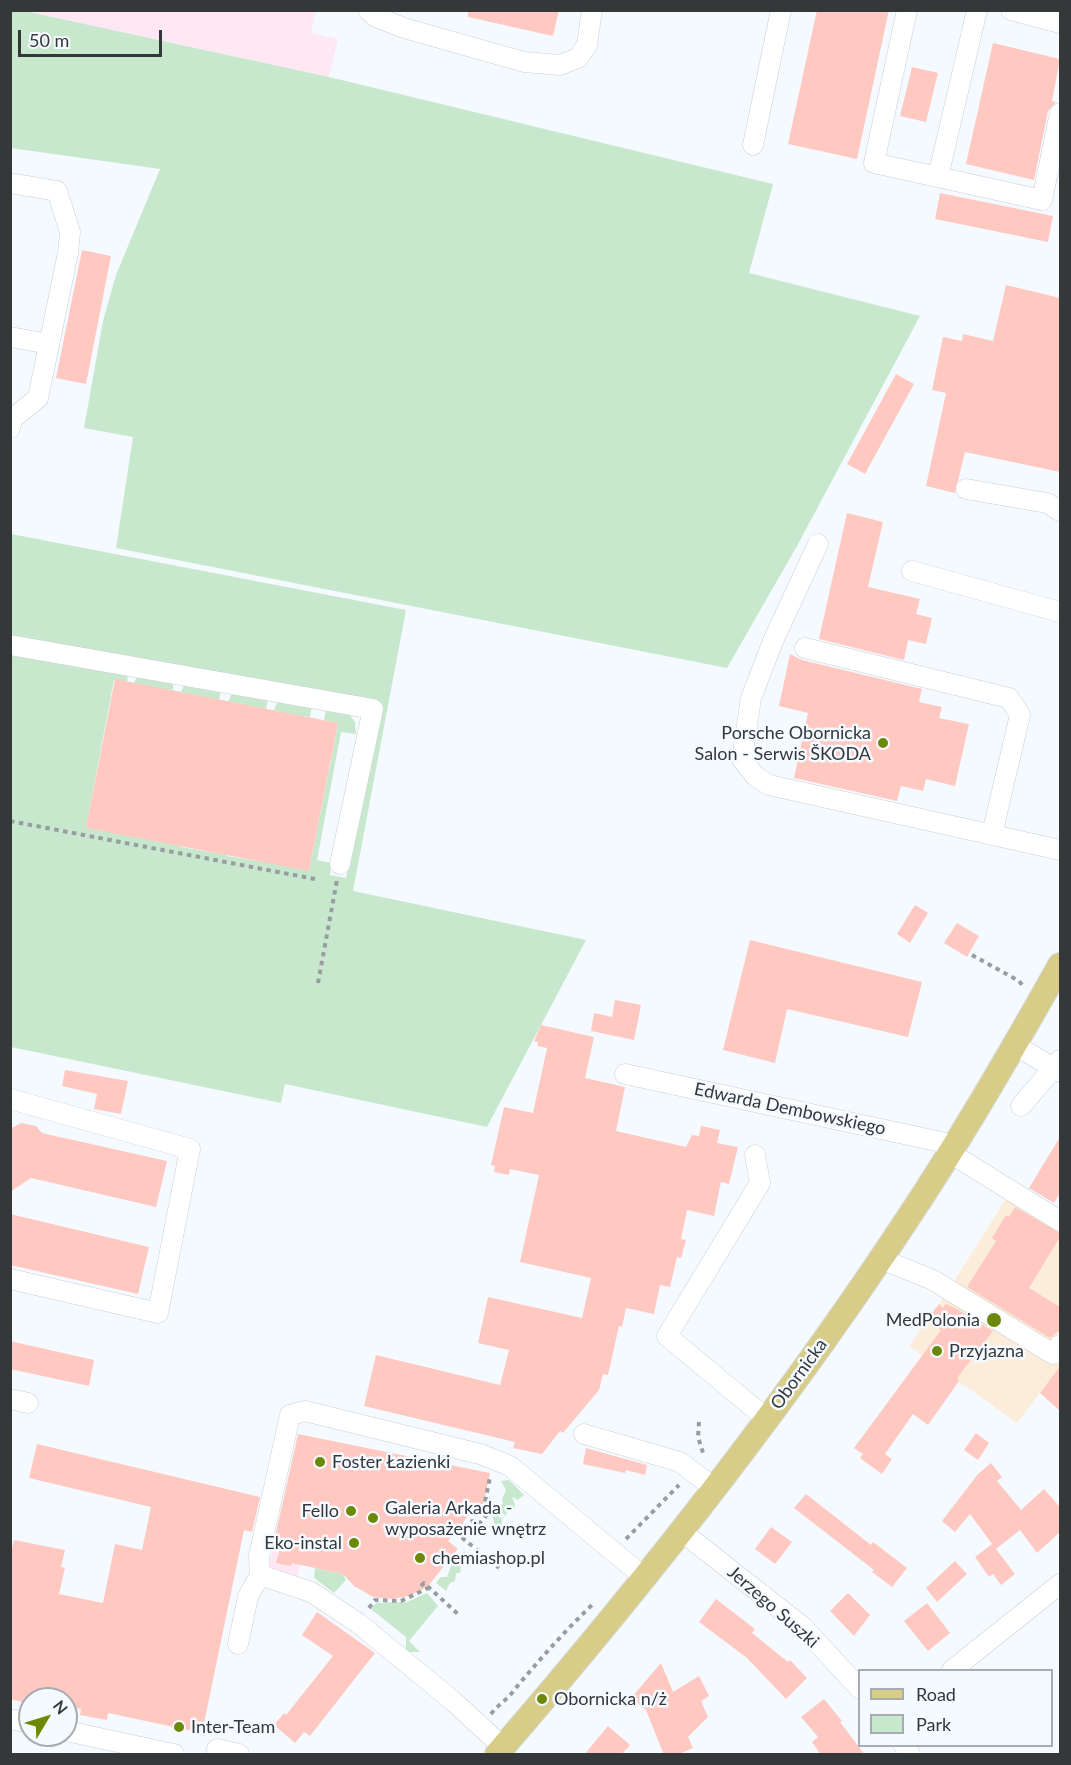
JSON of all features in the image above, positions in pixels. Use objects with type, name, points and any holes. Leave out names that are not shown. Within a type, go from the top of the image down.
[{"type":"main road","name":"Obornicka","points":[[500,1751],[681,1531],[766,1419],[881,1259],[953,1148],[1060,965]]},
{"type":"street","points":[[368,10],[376,18],[404,28],[524,62],[560,65],[578,58],[587,45],[592,10]]},
{"type":"street","points":[[753,145],[781,10]]},
{"type":"street","points":[[907,10],[873,163],[1042,200],[1060,113]]},
{"type":"street","points":[[938,177],[976,10]]},
{"type":"street","points":[[1011,10],[1060,23]]},
{"type":"street","points":[[10,183],[57,191],[70,232],[68,253],[38,398],[12,419],[10,428]]},
{"type":"street","points":[[10,337],[49,344]]},
{"type":"street","points":[[966,489],[1047,503],[1060,511]]},
{"type":"street","points":[[818,544],[773,641],[751,698],[742,759],[755,776],[769,785],[1060,850]]},
{"type":"street","points":[[912,571],[1060,612]]},
{"type":"street","points":[[10,645],[373,709],[340,864]]},
{"type":"street","points":[[805,648],[1009,698],[1020,715],[992,834]]},
{"type":"street","points":[[1015,1045],[1058,1067],[1021,1106]]},
{"type":"street","name":"Edwarda Dembowskiego","points":[[625,1074],[953,1148],[996,1180],[1060,1221]]},
{"type":"street","points":[[10,1099],[190,1149],[158,1313],[10,1280]]},
{"type":"street","points":[[755,1155],[760,1183],[667,1336],[766,1419]]},
{"type":"street","points":[[881,1259],[933,1280],[1053,1354],[1060,1345]]},
{"type":"street","points":[[238,1644],[248,1597],[260,1575],[259,1556],[290,1415],[305,1411],[480,1454],[644,1578]]},
{"type":"street","points":[[584,1434],[680,1462],[714,1488]]},
{"type":"street","name":"Jerzego Suszki","points":[[681,1531],[803,1627],[858,1687]]},
{"type":"street","points":[[260,1575],[311,1592],[358,1623],[453,1701],[500,1751]]},
{"type":"street","points":[[954,1669],[1060,1584]]},
{"type":"street","points":[[78,1734],[174,1755]]},
{"type":"street","points":[[217,1749],[239,1755]]},
{"type":"path","points":[[10,821],[315,879]]},
{"type":"path","points":[[318,983],[340,864]]},
{"type":"path","points":[[972,955],[1019,981],[1029,994]]},
{"type":"path","points":[[499,1568],[460,1536],[472,1521],[478,1525],[487,1515],[484,1507],[501,1468]]},
{"type":"path","points":[[461,1525],[466,1529]]},
{"type":"path","points":[[421,1586],[424,1583],[459,1615]]},
{"type":"path","points":[[358,1623],[375,1600],[401,1601],[428,1588]]},
{"type":"shaded area","points":[[25,11],[316,11],[311,33],[338,39],[329,77]]},
{"type":"shaded area","name":"MedPolonia","points":[[1014,1186],[1060,1215],[1060,1366],[1017,1423],[909,1346],[946,1294]]},
{"type":"shaded area","points":[[275,1539],[305,1547],[295,1584],[268,1569]]},
{"type":"green space","points":[[10,11],[25,11],[329,77],[773,184],[749,273],[920,316],[797,546],[727,668],[116,548],[133,437],[84,428],[103,321],[116,275],[160,169],[11,148]]},
{"type":"green space","points":[[11,534],[406,610],[353,891],[586,940],[487,1127],[285,1084],[281,1103],[11,1047],[10,649],[128,675],[127,682],[114,680],[86,828],[121,834],[134,683],[138,675],[173,681],[173,690],[161,688],[181,692],[185,683],[221,691],[219,700],[207,699],[181,847],[216,853],[242,705],[228,702],[233,691],[268,699],[266,709],[254,707],[227,856],[263,862],[290,714],[274,710],[279,699],[312,706],[310,717],[302,716],[309,871],[338,724],[324,720],[326,709],[349,714],[355,722],[356,734],[341,732],[317,860],[331,863],[330,875],[346,878],[379,706],[11,639]]},
{"type":"green space","points":[[509,1480],[524,1495],[518,1500],[512,1497],[514,1509],[508,1507],[506,1516],[497,1509],[496,1514],[502,1519],[502,1524],[495,1525],[492,1515],[494,1507],[503,1504],[502,1499],[506,1490],[501,1481]]},
{"type":"green space","points":[[464,1551],[470,1556],[469,1562],[461,1566],[460,1573],[456,1573],[455,1581],[450,1583],[446,1591],[436,1583],[441,1577],[447,1577],[451,1566]]},
{"type":"green space","points":[[315,1568],[343,1574],[346,1580],[334,1593],[314,1578]]},
{"type":"green space","points":[[427,1593],[438,1606],[409,1641],[420,1652],[406,1652],[406,1637],[371,1609],[376,1603],[407,1602]]},
{"type":"building","points":[[468,10],[559,10],[553,36],[468,17]]},
{"type":"building","points":[[817,10],[889,10],[857,159],[788,144]]},
{"type":"building","points":[[993,43],[1060,59],[1052,101],[1056,102],[1048,111],[1034,180],[966,164]]},
{"type":"building","points":[[912,67],[938,73],[926,122],[900,116]]},
{"type":"building","points":[[940,193],[1053,216],[1048,242],[935,219]]},
{"type":"building","points":[[82,250],[111,256],[86,384],[56,378]]},
{"type":"building","points":[[1006,285],[1060,298],[1060,472],[965,452],[955,493],[926,486],[946,393],[932,390],[943,337],[962,341],[963,334],[993,341]]},
{"type":"building","points":[[896,374],[914,384],[865,474],[847,464]]},
{"type":"building","points":[[847,513],[883,522],[868,587],[920,599],[916,614],[932,618],[926,644],[908,640],[904,660],[819,639]]},
{"type":"building","name":"Porsche Obornicka Salon - Serwis ŠKODA","points":[[790,654],[802,660],[922,689],[919,702],[942,707],[939,718],[969,724],[955,786],[926,779],[923,791],[901,786],[897,801],[794,778],[808,713],[779,706]]},
{"type":"building","points":[[115,679],[338,723],[309,871],[86,828]]},
{"type":"building","points":[[915,905],[928,913],[910,943],[897,934]]},
{"type":"building","points":[[957,923],[979,936],[967,957],[944,943]]},
{"type":"building","points":[[750,940],[922,982],[908,1037],[787,1009],[775,1063],[723,1050]]},
{"type":"building","points":[[615,1000],[641,1005],[634,1040],[591,1031],[594,1013],[612,1017]]},
{"type":"building","points":[[541,1025],[594,1037],[585,1078],[625,1087],[616,1131],[686,1147],[692,1135],[699,1136],[701,1126],[720,1130],[717,1143],[738,1147],[729,1184],[721,1182],[714,1216],[687,1210],[681,1239],[686,1240],[681,1258],[677,1257],[670,1287],[660,1285],[654,1314],[626,1308],[622,1327],[619,1326],[608,1375],[603,1374],[599,1390],[563,1433],[560,1431],[542,1454],[513,1448],[515,1442],[364,1406],[376,1355],[500,1385],[509,1350],[478,1343],[488,1297],[582,1318],[591,1278],[520,1262],[539,1175],[510,1169],[509,1175],[494,1172],[495,1166],[491,1165],[504,1107],[533,1113],[547,1048],[537,1046],[538,1042],[534,1041]]},
{"type":"building","points":[[65,1070],[128,1081],[121,1114],[94,1109],[97,1094],[62,1086]]},
{"type":"building","points":[[21,1123],[36,1126],[42,1133],[167,1161],[156,1207],[31,1178],[10,1192],[10,1129]]},
{"type":"building","points":[[1060,1137],[1060,1193],[1054,1203],[1029,1188]]},
{"type":"building","name":"MedPolonia","points":[[1015,1207],[1060,1233],[1060,1237],[1029,1288],[1060,1307],[1060,1330],[1050,1338],[967,1287],[996,1241],[992,1238],[1006,1215],[1009,1217]]},
{"type":"building","points":[[10,1214],[149,1247],[138,1294],[10,1265]]},
{"type":"building","points":[[939,1304],[943,1308],[946,1304],[955,1308],[993,1331],[957,1378],[959,1381],[928,1425],[913,1414],[885,1454],[892,1459],[882,1474],[860,1458],[863,1454],[854,1448],[941,1330],[927,1320]]},
{"type":"building","points":[[10,1341],[94,1360],[89,1386],[10,1369]]},
{"type":"building","points":[[1060,1366],[1060,1411],[1040,1393]]},
{"type":"building","points":[[976,1433],[989,1443],[978,1460],[964,1450]]},
{"type":"building","name":"Galeria Arkada - wyposażenie wnętrz","points":[[298,1434],[490,1473],[482,1512],[473,1510],[448,1541],[458,1549],[428,1586],[409,1596],[391,1599],[373,1597],[354,1586],[343,1574],[292,1563],[291,1566],[276,1563],[283,1539],[275,1537]]},
{"type":"building","points":[[37,1444],[260,1497],[252,1532],[244,1530],[202,1733],[108,1713],[107,1720],[80,1715],[78,1687],[18,1687],[18,1701],[10,1699],[10,1557],[14,1540],[65,1550],[61,1567],[65,1568],[59,1594],[103,1603],[115,1544],[142,1550],[151,1507],[29,1478]]},
{"type":"building","points":[[586,1448],[647,1465],[645,1475],[583,1464]]},
{"type":"building","points":[[991,1463],[1002,1477],[997,1481],[1021,1510],[1044,1489],[1060,1507],[1060,1532],[1037,1553],[1020,1530],[996,1549],[1015,1574],[1001,1585],[993,1574],[989,1577],[975,1557],[992,1544],[970,1514],[955,1532],[942,1521],[978,1474]]},
{"type":"building","points":[[806,1494],[871,1545],[873,1542],[907,1568],[892,1587],[872,1572],[874,1570],[794,1508]]},
{"type":"building","points":[[771,1527],[792,1542],[775,1564],[755,1549]]},
{"type":"building","points":[[955,1561],[967,1574],[937,1602],[926,1588]]},
{"type":"building","points":[[848,1593],[870,1615],[854,1636],[830,1611]]},
{"type":"building","points":[[716,1599],[755,1629],[752,1633],[788,1662],[790,1660],[807,1678],[786,1699],[747,1658],[699,1622]]},
{"type":"building","points":[[927,1603],[950,1633],[928,1651],[904,1621]]},
{"type":"building","points":[[317,1612],[375,1653],[310,1736],[304,1732],[295,1743],[274,1725],[284,1713],[286,1715],[333,1656],[302,1635]]},
{"type":"building","points":[[661,1663],[673,1692],[699,1676],[709,1696],[701,1701],[708,1717],[688,1737],[693,1748],[677,1755],[664,1755],[646,1710],[631,1698]]},
{"type":"building","points":[[824,1699],[865,1755],[821,1755],[812,1742],[818,1737],[801,1717]]},
{"type":"building","points":[[608,1726],[630,1745],[621,1755],[584,1755]]},
{"type":"place","name":"Porsche Obornicka Salon - Serwis ŠKODA","points":[[883,743]]},
{"type":"place","name":"MedPolonia","points":[[994,1320]]},
{"type":"place","name":"Przyjazna","points":[[937,1351]]},
{"type":"place","name":"Foster Łazienki","points":[[320,1462]]},
{"type":"place","name":"Fello","points":[[351,1511]]},
{"type":"place","name":"Galeria Arkada - wyposażenie wnętrz","points":[[373,1518]]},
{"type":"place","name":"Eko-instal","points":[[354,1543]]},
{"type":"place","name":"chemiashop.pl","points":[[420,1558]]},
{"type":"place","name":"Obornicka n/ż","points":[[542,1699]]},
{"type":"place","name":"Inter-Team","points":[[179,1727]]}]
